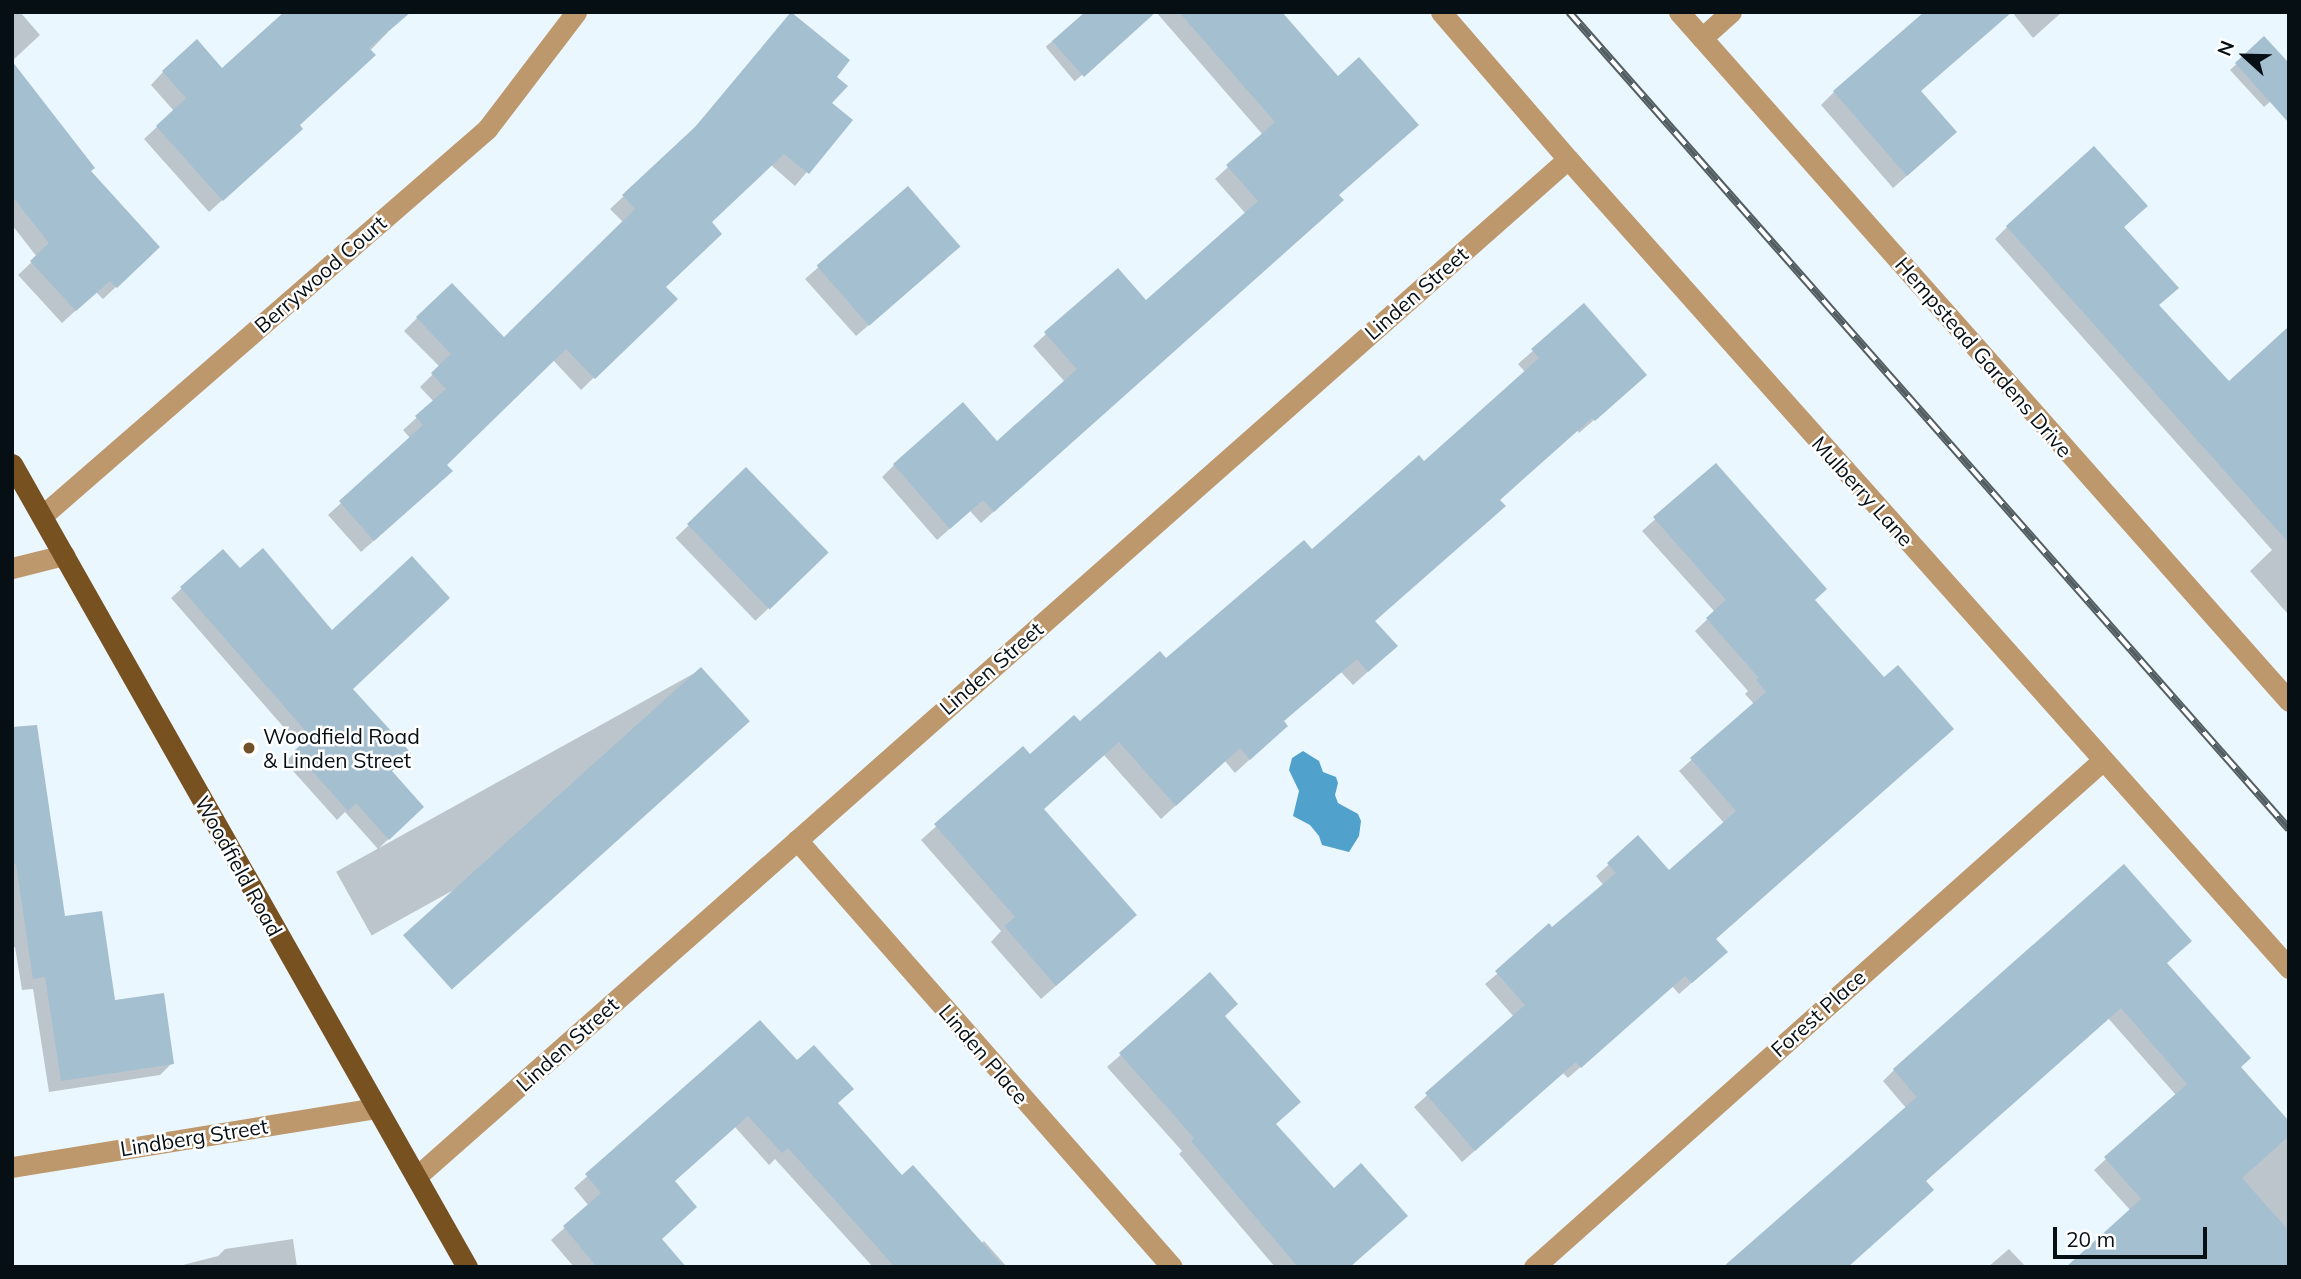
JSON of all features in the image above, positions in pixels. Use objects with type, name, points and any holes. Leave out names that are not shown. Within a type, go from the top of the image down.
[{"type":"main road","name":"Woodfield Road","points":[[12,464],[467,1267]]},
{"type":"street","name":"Berrywood Court","points":[[42,516],[487,129],[576,12]]},
{"type":"street","name":"Mulberry Lane","points":[[1441,12],[1568,159],[2289,968]]},
{"type":"street","name":"Hempstead Gardens Drive","points":[[1679,12],[2289,701]]},
{"type":"street","points":[[1702,38],[1731,12]]},
{"type":"street","name":"Linden Street","points":[[416,1177],[1568,159]]},
{"type":"street","points":[[12,568],[64,555]]},
{"type":"street","name":"Forest Place","points":[[1534,1267],[2103,760]]},
{"type":"street","name":"Linden Place","points":[[797,840],[1172,1267]]},
{"type":"street","name":"Lindberg Street","points":[[12,1167],[375,1108]]},
{"type":"water","points":[[1303,751],[1319,761],[1323,772],[1336,777],[1338,783],[1335,795],[1338,803],[1358,814],[1361,821],[1359,836],[1349,852],[1322,845],[1310,825],[1293,816],[1299,791],[1289,770],[1292,758]]},
{"type":"building","points":[[284,12],[411,12],[369,48],[376,55],[300,125],[303,129],[223,201],[156,126],[186,98],[162,71],[197,39],[222,68]]},
{"type":"building","points":[[791,12],[850,60],[837,77],[848,86],[832,103],[853,120],[809,174],[784,154],[712,222],[722,234],[666,287],[678,299],[595,379],[566,349],[447,465],[453,471],[374,541],[339,501],[423,425],[415,416],[446,389],[431,373],[451,354],[416,317],[452,283],[504,337],[635,209],[622,195],[696,126]]},
{"type":"building","points":[[1085,12],[1156,12],[1084,77],[1052,41]]},
{"type":"building","points":[[1179,12],[1282,12],[1338,76],[1359,57],[1419,125],[1339,195],[1344,200],[994,512],[983,500],[950,529],[893,464],[963,402],[997,441],[1077,369],[1044,332],[1118,268],[1146,300],[1258,201],[1226,165],[1275,122]]},
{"type":"building","points":[[1924,12],[2012,12],[1921,91],[1957,132],[1907,176],[1833,91]]},
{"type":"building","points":[[2264,36],[2289,63],[2289,123],[2235,63]]},
{"type":"building","points":[[12,61],[95,168],[91,171],[160,247],[117,288],[110,281],[76,311],[30,261],[49,243],[12,196]]},
{"type":"building","points":[[2094,146],[2148,206],[2124,227],[2179,288],[2159,305],[2229,381],[2289,326],[2289,543],[2006,226]]},
{"type":"building","points":[[908,186],[960,246],[869,326],[817,265]]},
{"type":"building","points":[[1584,303],[1647,375],[1595,421],[1592,418],[1500,500],[1506,506],[1375,621],[1398,646],[1368,672],[1357,659],[1284,721],[1288,726],[1250,760],[1240,748],[1176,806],[1119,742],[1044,809],[1137,915],[1056,986],[1004,926],[1015,917],[934,824],[1023,746],[1030,754],[1074,715],[1080,721],[1160,651],[1166,658],[1304,540],[1312,549],[1419,455],[1424,461],[1539,358],[1531,349]]},
{"type":"building","points":[[1716,463],[1827,589],[1815,600],[1884,677],[1898,665],[1954,729],[1716,939],[1728,952],[1692,983],[1685,976],[1581,1068],[1576,1062],[1475,1151],[1425,1093],[1525,1005],[1495,971],[1549,923],[1552,927],[1616,873],[1607,863],[1638,835],[1669,870],[1736,811],[1690,758],[1766,692],[1756,680],[1759,678],[1706,618],[1726,600],[1653,517]]},
{"type":"building","points":[[746,467],[829,553],[770,610],[687,524]]},
{"type":"building","points":[[263,548],[332,630],[412,556],[450,598],[353,689],[411,753],[392,771],[424,807],[389,840],[356,803],[348,811],[294,751],[310,736],[180,587],[223,549],[240,568]]},
{"type":"building","points":[[701,667],[750,721],[452,990],[403,935]]},
{"type":"building","points":[[37,725],[65,916],[102,911],[115,1000],[164,993],[174,1064],[61,1081],[45,977],[33,979],[16,864],[12,865],[12,727]]},
{"type":"building","points":[[2124,864],[2192,941],[2167,963],[2251,1058],[2241,1067],[2289,1121],[2289,1136],[2242,1178],[2289,1231],[2289,1267],[2066,1267],[2141,1199],[2104,1157],[2187,1084],[2121,1008],[1926,1181],[1934,1190],[1848,1267],[1723,1267],[1917,1097],[1893,1069]]},
{"type":"building","points":[[1210,972],[1238,1004],[1225,1016],[1301,1102],[1276,1124],[1334,1188],[1361,1163],[1408,1216],[1350,1267],[1298,1267],[1191,1141],[1194,1138],[1119,1053]]},
{"type":"building","points":[[760,1020],[797,1060],[814,1045],[854,1089],[838,1103],[902,1175],[913,1165],[1004,1267],[895,1267],[788,1148],[782,1153],[748,1116],[675,1181],[697,1207],[662,1239],[686,1267],[597,1267],[563,1226],[601,1193],[585,1174]]},
{"type":"railway","points":[[1569,12],[2289,829]]},
{"type":"place","name":"Woodfield Road & Linden Street","points":[[249,748]]}]
